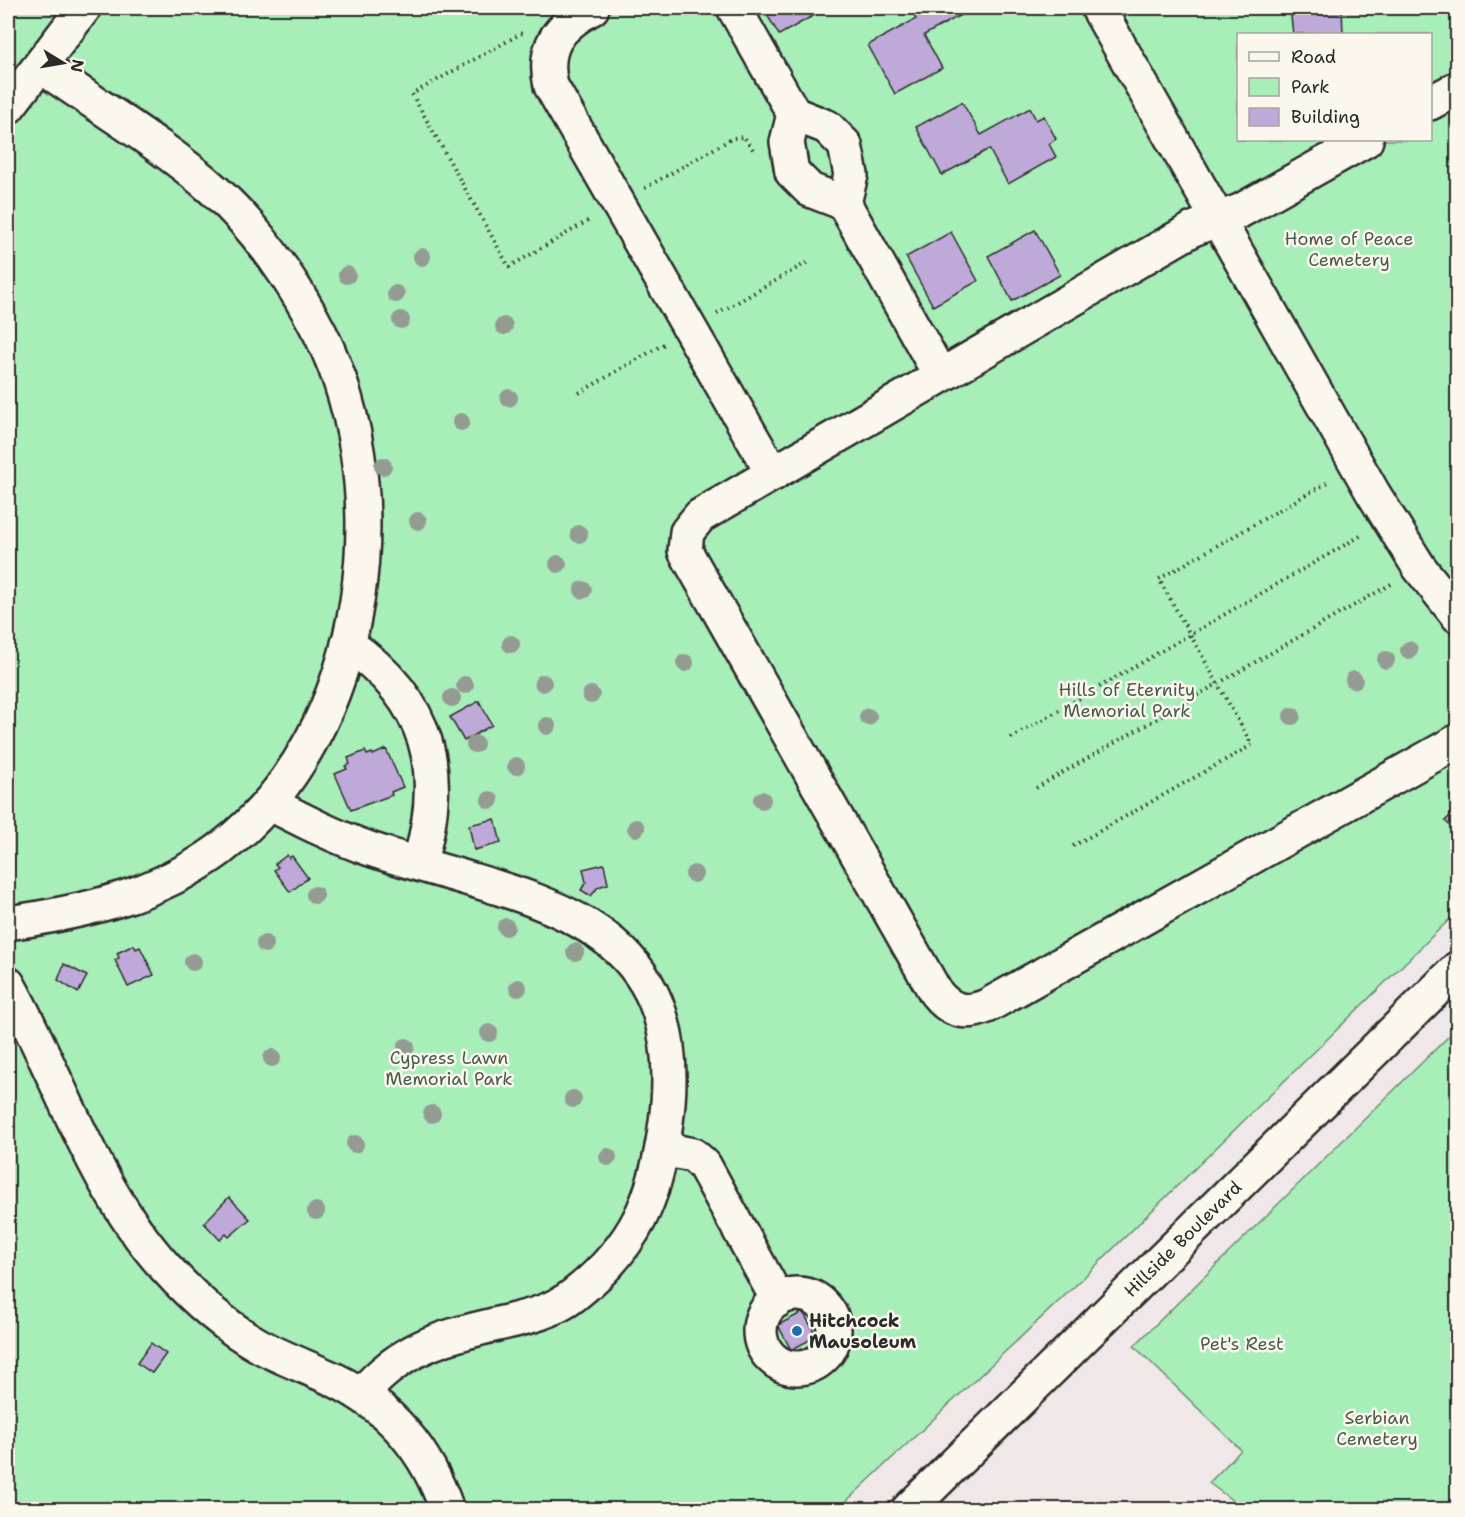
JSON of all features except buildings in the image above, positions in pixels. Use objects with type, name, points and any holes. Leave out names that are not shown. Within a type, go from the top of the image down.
[{"type":"main road","points":[[8,107],[84,8]]},
{"type":"main road","points":[[592,8],[565,25],[558,33],[548,67],[551,86],[773,474]]},
{"type":"main road","points":[[734,8],[794,114],[827,127],[845,145],[850,176],[844,203]]},
{"type":"main road","points":[[1098,8],[1357,465],[1419,567],[1458,616]]},
{"type":"main road","points":[[8,923],[97,907],[164,882],[220,848],[269,802],[291,774],[328,708],[348,644],[358,575],[361,473],[349,408],[338,375],[312,317],[256,237],[217,192],[40,66]]},
{"type":"main road","points":[[1432,102],[1458,88]]},
{"type":"main road","points":[[794,114],[787,141],[792,172],[810,190],[844,203],[940,375]]},
{"type":"main road","points":[[1364,141],[1240,211],[1193,229],[700,516],[692,524],[684,541],[689,560],[936,993],[954,1009],[993,1018],[1458,741]]},
{"type":"main road","points":[[348,644],[378,668],[406,700],[426,744],[433,793],[419,864]]},
{"type":"main road","points":[[269,802],[345,840],[510,890],[555,908],[597,931],[618,948],[649,987],[662,1017],[666,1039],[667,1112],[662,1149],[654,1187],[645,1211],[631,1236],[593,1280],[578,1292],[538,1314],[458,1333],[418,1348],[385,1369],[362,1394]]},
{"type":"main road","name":"Hillside Boulevard","points":[[908,1509],[1458,968]]},
{"type":"main road","points":[[8,984],[33,1031],[79,1134],[121,1208],[164,1266],[210,1313],[232,1329],[260,1346],[362,1394],[401,1426],[416,1445],[433,1475],[447,1509]]},
{"type":"main road","points":[[662,1149],[693,1155],[704,1166],[778,1299]]},
{"type":"path","points":[[1073,846],[1252,744],[1159,579],[1357,465]]},
{"type":"path","points":[[1011,738],[1389,519]]},
{"type":"path","points":[[1036,788],[1219,685],[1419,567]]},
{"type":"green space","points":[[8,8],[1457,8],[1457,912],[1075,1286],[838,1509],[8,1509]]},
{"type":"green space","name":"Pet's Rest","points":[[1457,1028],[1457,1509],[1244,1509],[1209,1483],[1241,1450],[1134,1346]]},
{"type":"place","name":"Hitchcock Mausoleum","points":[[797,1331]]},
{"type":"park label","name":"Home of Peace Cemetery","points":[[1349,249]]},
{"type":"park label","name":"Hills of Eternity Memorial Park","points":[[1127,700]]},
{"type":"park label","name":"Cypress Lawn Memorial Park","points":[[449,1068]]},
{"type":"park label","name":"Serbian Cemetery","points":[[1377,1428]]}]
